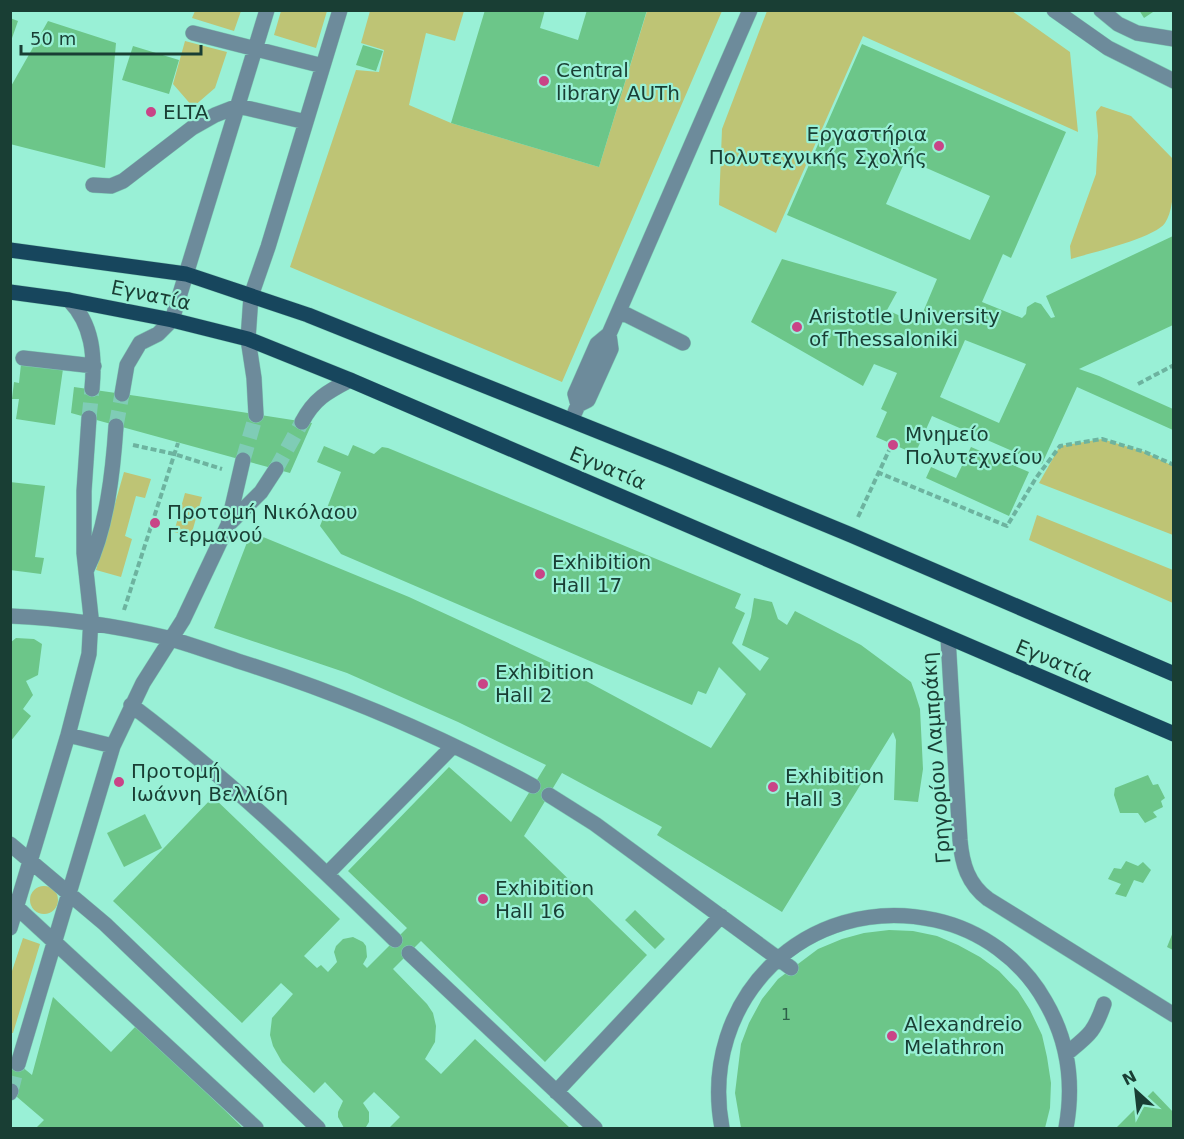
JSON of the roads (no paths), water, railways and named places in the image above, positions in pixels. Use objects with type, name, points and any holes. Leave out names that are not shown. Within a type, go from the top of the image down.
[{"type":"main road","name":"Εγνατία","points":[[10,250],[186,274],[308,315],[850,534],[1173,674]]},
{"type":"main road","name":"Εγνατία","points":[[10,292],[69,300],[172,320],[248,339],[350,380],[1173,734]]},
{"type":"street","points":[[122,394],[127,365],[140,343],[158,334],[172,320],[267,10]]},
{"type":"street","points":[[256,415],[248,339],[251,296],[340,10]]},
{"type":"street","points":[[571,421],[578,405],[575,394],[588,364],[597,344],[609,334],[750,10]]},
{"type":"street","points":[[1054,10],[1108,48],[1173,81]]},
{"type":"street","points":[[1101,10],[1118,24],[1137,33],[1173,39]]},
{"type":"street","points":[[193,33],[323,66]]},
{"type":"street","points":[[93,185],[111,186],[123,181],[192,128],[215,115],[238,106],[306,122]]},
{"type":"street","points":[[69,300],[86,323],[94,366],[92,389]]},
{"type":"street","points":[[619,311],[683,344]]},
{"type":"street","points":[[23,358],[94,366]]},
{"type":"street","points":[[302,422],[309,408],[317,400],[350,380]]},
{"type":"street","points":[[10,928],[14,903],[31,861],[86,669],[91,623],[84,553],[84,491],[89,418]]},
{"type":"street","points":[[87,569],[96,550],[102,526],[116,426]]},
{"type":"street","points":[[18,1064],[113,746],[131,705],[183,620],[228,525],[242,468]]},
{"type":"street","points":[[228,525],[261,492],[276,470]]},
{"type":"street","points":[[10,616],[91,623],[170,639],[322,689],[370,708],[533,786]]},
{"type":"street","name":"Γρηγορίου Λαμπράκη","points":[[948,638],[960,840],[964,865],[971,882],[988,899],[1173,1015]]},
{"type":"street","points":[[131,705],[210,767],[327,874],[394,940]]},
{"type":"street","points":[[68,735],[113,746]]},
{"type":"street","points":[[327,874],[453,746]]},
{"type":"street","points":[[549,795],[602,828],[791,968]]},
{"type":"street","points":[[10,844],[111,929],[318,1128]]},
{"type":"street","points":[[14,903],[256,1128]]},
{"type":"street","points":[[722,1128],[718,1109],[718,1072],[726,1036],[741,1003],[752,987],[778,958],[814,934],[857,919],[902,915],[947,923],[989,943],[1023,970],[1034,984],[1051,1010],[1066,1054],[1070,1091],[1066,1128]]},
{"type":"street","points":[[556,1092],[721,916]]},
{"type":"street","points":[[409,953],[595,1128]]},
{"type":"street","points":[[1066,1054],[1091,1033],[1104,1004]]},
{"type":"tunnel","points":[[89,418],[92,389]]},
{"type":"tunnel","points":[[116,426],[122,394]]},
{"type":"tunnel","points":[[243,460],[256,415]]},
{"type":"tunnel","points":[[276,469],[302,422]]},
{"type":"tunnel","points":[[11,1091],[18,1064]]},
{"type":"place","name":"Central library AUTh","points":[[544,81]]},
{"type":"place","name":"ELTA","points":[[151,112]]},
{"type":"place","name":"Εργαστήρια Πολυτεχνικής Σχολής","points":[[939,146]]},
{"type":"place","name":"Aristotle University of Thessaloniki","points":[[797,327]]},
{"type":"place","name":"Μνημείο Πολυτεχνείου","points":[[893,445]]},
{"type":"place","name":"Προτομή Νικόλαου Γερμανού","points":[[155,523]]},
{"type":"place","name":"Exhibition Hall 17","points":[[540,574]]},
{"type":"place","name":"Exhibition Hall 2","points":[[483,684]]},
{"type":"place","name":"Προτομή Ιωάννη Βελλίδη","points":[[119,782]]},
{"type":"place","name":"Exhibition Hall 3","points":[[773,787]]},
{"type":"place","name":"Exhibition Hall 16","points":[[483,899]]},
{"type":"place","name":"Alexandreio Melathron","points":[[892,1036]]}]
